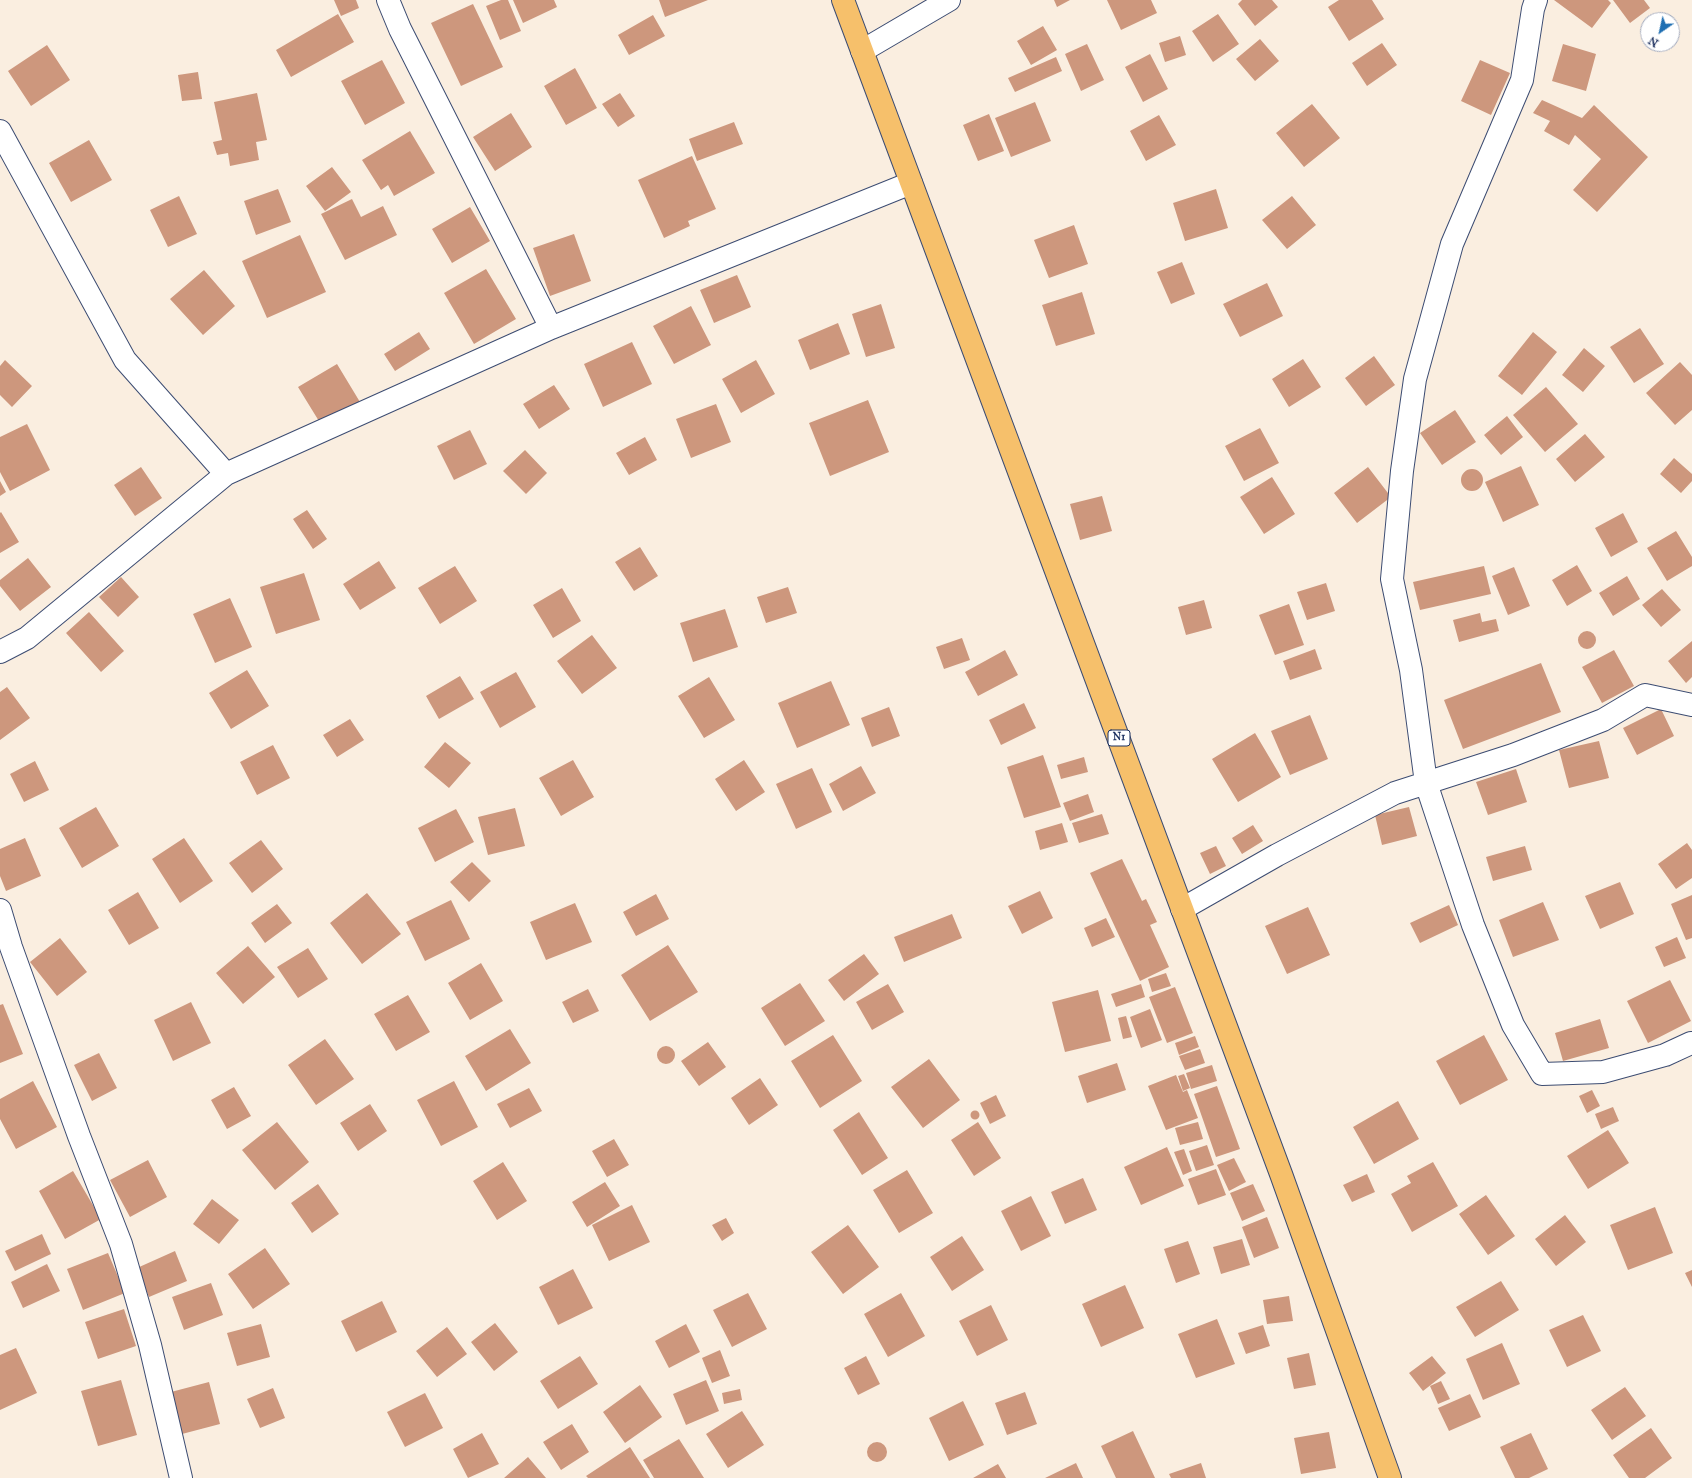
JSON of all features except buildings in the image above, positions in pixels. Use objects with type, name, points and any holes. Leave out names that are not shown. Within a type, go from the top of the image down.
[{"type":"highway","name":"N1","points":[[843,0],[1276,1159],[1390,1478]]},
{"type":"street","points":[[388,0],[403,36],[550,328]]},
{"type":"street","points":[[862,51],[949,0]]},
{"type":"street","points":[[1536,0],[1533,9],[1522,80],[1452,244],[1415,379],[1402,471],[1392,579],[1411,670],[1426,783],[1473,925],[1513,1024],[1542,1074],[1603,1072],[1665,1055],[1691,1043]]},
{"type":"street","points":[[0,131],[125,360],[226,474]]},
{"type":"street","points":[[0,652],[27,638],[226,474],[550,328],[911,183]]},
{"type":"street","points":[[1182,909],[1277,855],[1395,793],[1513,755],[1603,720],[1645,695],[1692,705]]},
{"type":"street","points":[[0,910],[11,947],[74,1122],[121,1244],[150,1345],[181,1478]]}]
